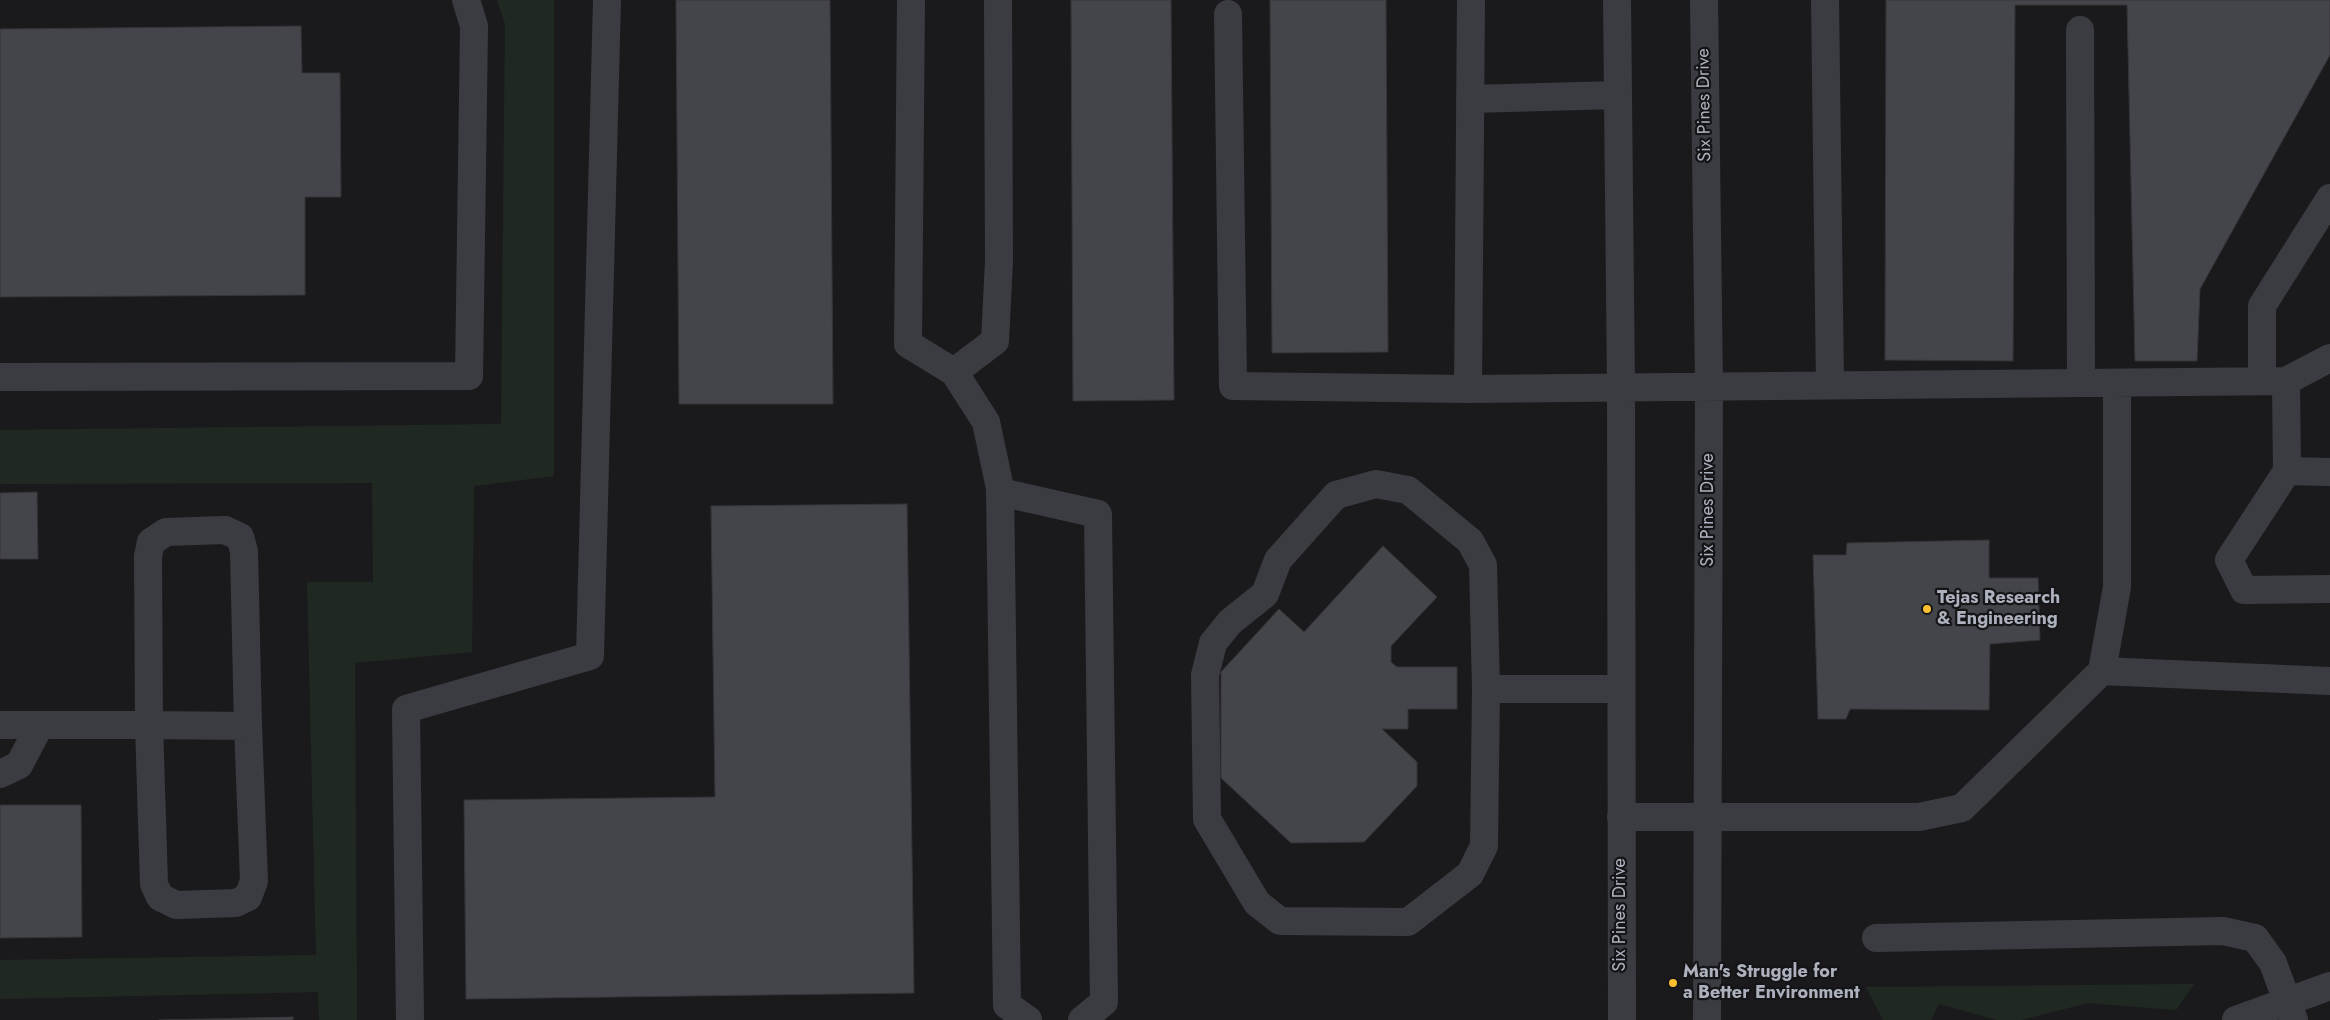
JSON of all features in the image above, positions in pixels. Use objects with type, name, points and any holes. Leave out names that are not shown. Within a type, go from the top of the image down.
[{"type":"street","points":[[0,377],[469,376],[474,26],[466,0]]},
{"type":"street","points":[[410,1020],[406,709],[590,656],[607,0]]},
{"type":"street","points":[[911,0],[908,344],[954,372],[986,422],[1000,492],[1007,1004],[1028,1020]]},
{"type":"street","points":[[954,372],[995,341],[999,260],[998,0]]},
{"type":"street","points":[[1468,389],[1471,0]]},
{"type":"street","name":"Six Pines Drive","points":[[1617,0],[1621,387],[1622,1020]]},
{"type":"street","name":"Six Pines Drive","points":[[1704,0],[1709,385],[1707,1020]]},
{"type":"street","points":[[1825,0],[1830,385]]},
{"type":"street","points":[[1228,14],[1233,386],[1468,389],[1709,385],[2274,381],[2330,358]]},
{"type":"street","points":[[2080,30],[2081,383]]},
{"type":"street","points":[[1470,99],[1617,95]]},
{"type":"street","points":[[2330,198],[2262,306],[2287,471],[2229,560],[2244,590],[2330,589]]},
{"type":"street","points":[[1621,817],[1919,817],[1962,808],[2102,671],[2117,587],[2117,383]]},
{"type":"street","points":[[2287,471],[2330,472]]},
{"type":"street","points":[[1376,484],[1408,490],[1470,541],[1483,565],[1486,689],[1484,846],[1470,874],[1408,922],[1280,921],[1257,903],[1207,819],[1205,675],[1213,643],[1230,622],[1265,594],[1278,560],[1336,495],[1376,484]]},
{"type":"street","points":[[1000,492],[1098,514],[1104,1002],[1082,1020]]},
{"type":"street","points":[[225,530],[240,537],[244,551],[248,726],[254,881],[248,898],[236,903],[176,905],[160,897],[154,884],[149,726],[148,556],[151,542],[166,532],[225,530]]},
{"type":"street","points":[[2102,671],[2330,681]]},
{"type":"street","points":[[1486,689],[1621,689]]},
{"type":"street","points":[[0,725],[248,726]]},
{"type":"street","points":[[0,774],[19,765],[40,726]]},
{"type":"street","points":[[1876,938],[2223,932],[2255,938],[2273,963],[2291,1010]]},
{"type":"street","points":[[2236,1020],[2291,1010],[2330,986]]},
{"type":"shaded area","points":[[497,0],[554,0],[554,476],[474,486],[472,652],[355,663],[357,1020],[319,1020],[318,992],[0,999],[0,960],[316,955],[307,582],[373,582],[372,483],[0,484],[0,430],[501,424],[505,24]]},
{"type":"shaded area","points":[[2194,984],[2176,1010],[2088,1003],[2021,1020],[1997,1020],[1939,1004],[1931,1020],[1883,1020],[1866,987]]},
{"type":"building","points":[[676,0],[830,0],[833,404],[679,404]]},
{"type":"building","points":[[1071,0],[1171,0],[1174,400],[1073,401]]},
{"type":"building","points":[[1270,0],[1386,0],[1388,352],[1272,353]]},
{"type":"building","points":[[1886,0],[2330,0],[2330,55],[2200,289],[2197,361],[2135,361],[2127,5],[2015,5],[2013,361],[1885,360]]},
{"type":"building","points":[[301,26],[302,73],[340,73],[341,197],[305,197],[305,295],[0,297],[0,29]]},
{"type":"building","points":[[37,492],[38,559],[0,559],[0,493]]},
{"type":"building","points":[[907,504],[914,993],[466,999],[464,800],[715,797],[711,506]]},
{"type":"building","name":"Tejas Research & Engineering","points":[[1989,540],[1989,578],[2038,578],[2040,640],[1990,644],[1989,710],[1850,709],[1846,719],[1818,719],[1813,555],[1846,555],[1847,543]]},
{"type":"building","points":[[1383,546],[1437,597],[1391,646],[1391,662],[1397,667],[1457,667],[1457,709],[1408,709],[1408,729],[1382,729],[1417,762],[1417,786],[1364,842],[1291,843],[1221,778],[1221,672],[1279,609],[1304,632]]},
{"type":"building","points":[[0,805],[81,805],[82,937],[0,938]]},
{"type":"building","points":[[293,1017],[293,1020],[159,1020]]},
{"type":"place","name":"Tejas Research & Engineering","points":[[1927,609]]},
{"type":"place","name":"Man's Struggle for a Better Environment","points":[[1673,983]]}]
